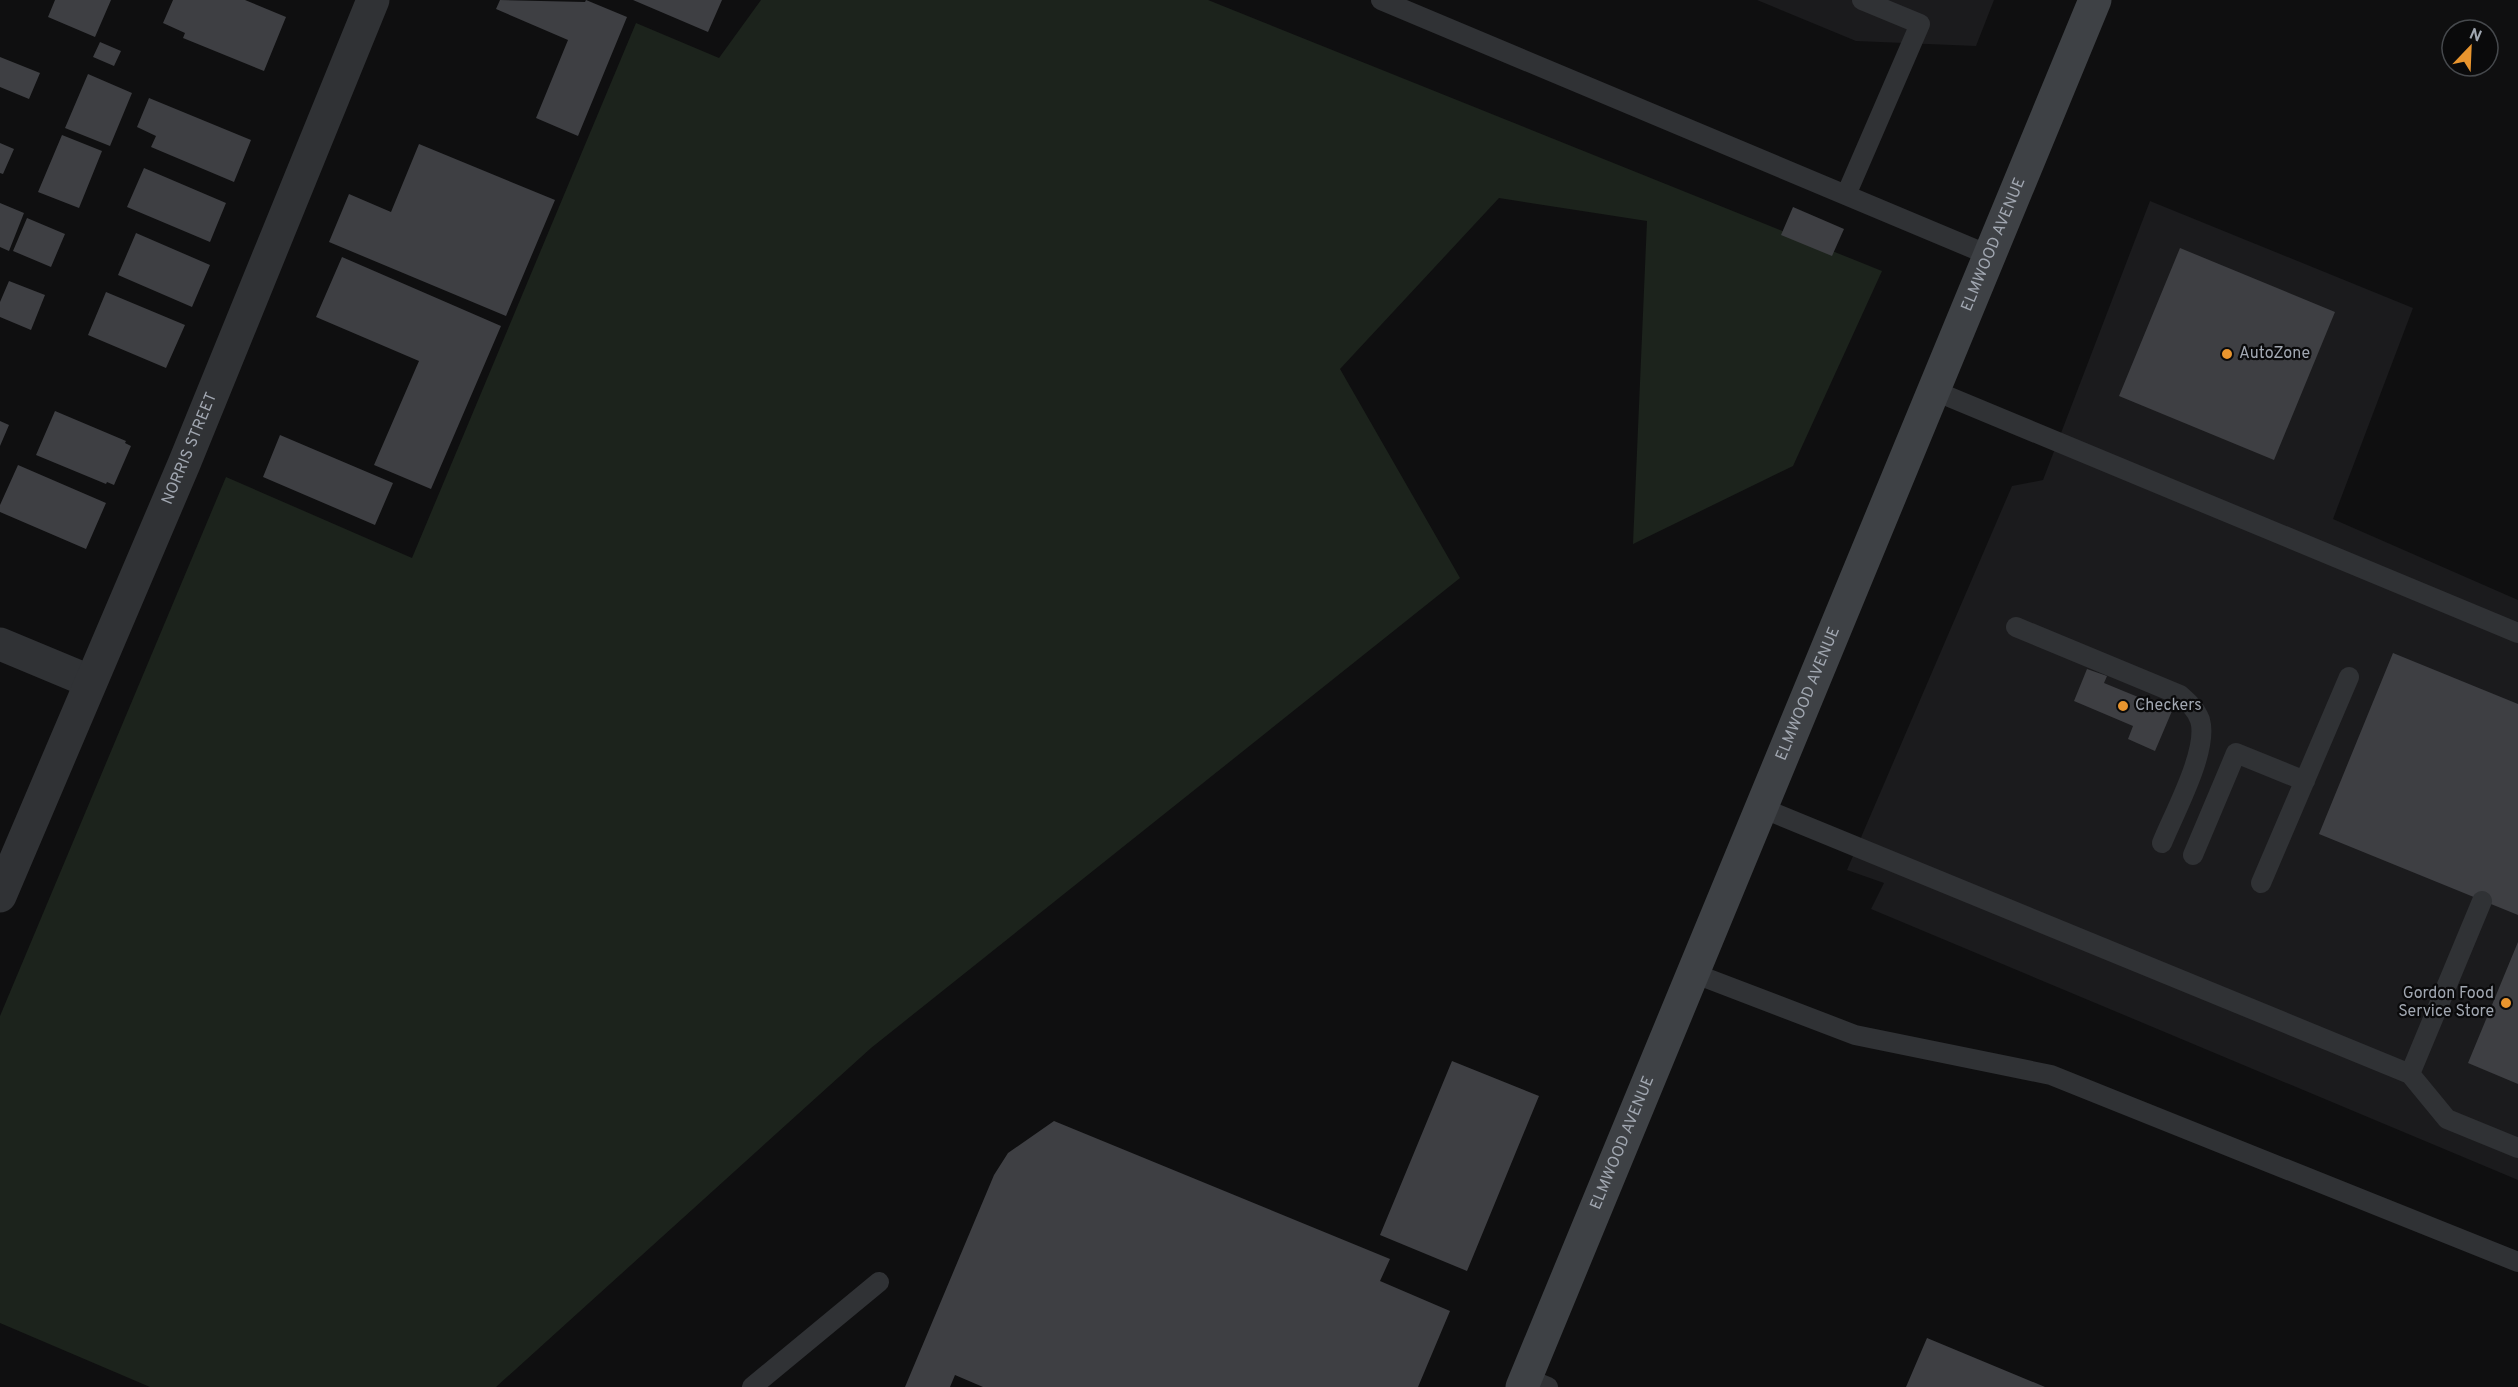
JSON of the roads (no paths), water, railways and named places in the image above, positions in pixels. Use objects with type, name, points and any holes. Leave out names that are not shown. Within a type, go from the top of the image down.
[{"type":"street","name":"NORRIS STREET","points":[[0,896],[89,681],[184,464],[373,0]]},
{"type":"street","name":"ELMWOOD AVENUE","points":[[1532,1384],[1693,973],[2095,0]]},
{"type":"street","points":[[0,644],[89,681]]},
{"type":"lane","points":[[1381,0],[1990,256]]},
{"type":"lane","points":[[1846,195],[1920,24],[1863,0]]},
{"type":"lane","points":[[1935,391],[2518,633]]},
{"type":"lane","points":[[2016,627],[2180,695],[2191,704],[2200,720],[2201,740],[2196,759],[2162,843]]},
{"type":"lane","points":[[2261,883],[2349,677]]},
{"type":"lane","points":[[2193,855],[2236,753],[2305,781]]},
{"type":"lane","points":[[1762,808],[2410,1074],[2446,1119],[2518,1148]]},
{"type":"lane","points":[[2410,1074],[2482,901]]},
{"type":"lane","points":[[1693,973],[1855,1035],[2051,1075],[2518,1262]]},
{"type":"lane","points":[[752,1387],[879,1282]]},
{"type":"place","name":"AutoZone","points":[[2227,354]]},
{"type":"place","name":"Checkers","points":[[2123,706]]},
{"type":"place","name":"Gordon Food Service Store","points":[[2506,1003]]}]
